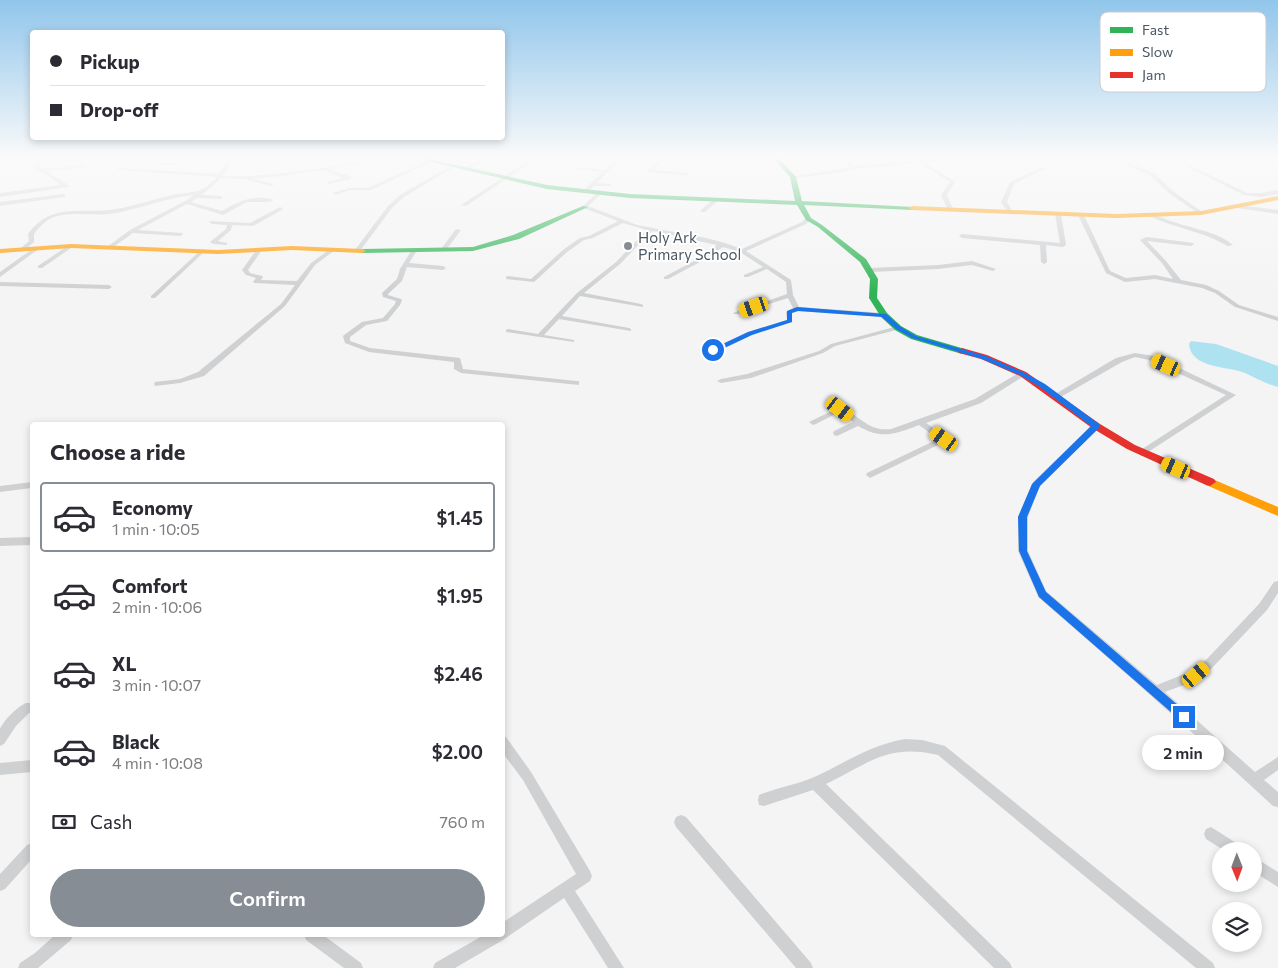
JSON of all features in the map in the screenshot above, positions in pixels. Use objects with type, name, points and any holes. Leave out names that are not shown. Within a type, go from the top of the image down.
[{"type":"street","points":[[0,204],[14,202]]},
{"type":"street","points":[[24,248],[32,241],[31,234],[37,225],[52,216],[122,211],[149,202]]},
{"type":"street","points":[[110,247],[132,231],[186,202]]},
{"type":"street","points":[[187,202],[223,213],[240,202]]},
{"type":"street","points":[[357,251],[395,202]]},
{"type":"street","points":[[585,207],[587,202]]},
{"type":"street","points":[[704,211],[714,202]]},
{"type":"street","points":[[782,202],[1081,215],[1154,216],[1201,213],[1259,202]]},
{"type":"street","points":[[947,202],[950,210]]},
{"type":"street","points":[[1004,202],[1010,212]]},
{"type":"street","points":[[1185,202],[1201,213]]},
{"type":"street","points":[[799,203],[808,219],[820,226],[863,261],[874,279],[873,298],[884,315],[898,328],[914,337],[984,357],[1023,374],[1096,426],[1142,453],[1278,512]]},
{"type":"street","points":[[0,251],[71,246],[218,252],[292,248],[357,251],[473,249],[488,246],[585,207],[651,230],[723,244],[742,251],[789,281],[790,295],[797,309]]},
{"type":"street","points":[[1238,207],[1278,212]]},
{"type":"street","points":[[52,216],[56,209]]},
{"type":"street","points":[[212,222],[255,224],[280,209]]},
{"type":"street","points":[[962,236],[1043,245],[1063,245],[1058,214]]},
{"type":"street","points":[[1081,215],[1108,272],[1112,275],[1125,280],[1149,277],[1211,288],[1236,306],[1278,319]]},
{"type":"street","points":[[1154,216],[1171,224],[1200,230],[1230,245]]},
{"type":"street","points":[[742,251],[804,223],[808,219]]},
{"type":"street","points":[[508,278],[532,281],[565,250],[582,239],[591,238],[622,221]]},
{"type":"street","points":[[218,252],[225,244],[213,242],[230,230],[228,227],[230,224]]},
{"type":"street","points":[[444,249],[458,230]]},
{"type":"street","points":[[540,335],[579,294],[618,263],[651,230]]},
{"type":"street","points":[[132,231],[180,234]]},
{"type":"street","points":[[1179,282],[1164,262],[1143,240],[1191,244]]},
{"type":"street","points":[[666,278],[698,261],[723,244]]},
{"type":"street","points":[[1043,245],[1044,262]]},
{"type":"street","points":[[40,267],[71,246]]},
{"type":"street","points":[[0,275],[37,248]]},
{"type":"street","points":[[414,249],[400,280],[384,296],[399,300],[398,304],[385,320],[364,323],[346,336],[347,342],[368,350],[457,360],[458,369],[461,371],[576,383]]},
{"type":"street","points":[[259,250],[245,270],[248,274],[260,277],[256,282],[299,283]]},
{"type":"street","points":[[158,384],[189,380],[201,374],[283,305],[313,264],[332,250]]},
{"type":"street","points":[[153,297],[202,251]]},
{"type":"street","points":[[870,270],[938,268],[972,263],[993,269]]},
{"type":"street","points":[[406,264],[443,268]]},
{"type":"street","points":[[746,276],[767,267]]},
{"type":"street","points":[[0,284],[109,287]]},
{"type":"street","points":[[579,294],[641,306]]},
{"type":"street","points":[[736,313],[790,295]]},
{"type":"street","points":[[705,352],[750,333],[790,321],[789,312],[797,309],[884,315]]},
{"type":"street","points":[[557,317],[629,330]]},
{"type":"street","points":[[721,381],[748,376],[821,352],[833,345],[898,328]]},
{"type":"street","points":[[508,331],[572,341]]},
{"type":"street","points":[[1056,396],[1119,360],[1135,355],[1151,358],[1228,391],[1232,395],[1142,453]]},
{"type":"street","points":[[813,422],[840,409],[858,423],[884,433],[921,423],[978,401],[1023,374]]},
{"type":"street","points":[[837,433],[858,423]]},
{"type":"street","points":[[870,475],[947,441],[921,423]]},
{"type":"street","points":[[1096,426],[1036,484],[1023,517],[1023,551],[1042,594],[1155,691],[1278,801]]},
{"type":"street","points":[[0,489],[30,485]]},
{"type":"street","points":[[0,542],[30,541]]},
{"type":"street","points":[[1155,691],[1196,675],[1209,664],[1262,607],[1278,585]]},
{"type":"street","points":[[0,740],[12,722],[26,708],[30,708]]},
{"type":"street","points":[[764,800],[815,782],[874,752],[898,745],[920,744],[941,750],[1208,968]]},
{"type":"street","points":[[505,745],[528,776],[585,876],[505,930]]},
{"type":"street","points":[[1254,780],[1278,763]]},
{"type":"street","points":[[0,769],[30,766]]},
{"type":"street","points":[[815,782],[1005,968]]},
{"type":"street","points":[[681,822],[806,968]]},
{"type":"street","points":[[1211,834],[1223,842]]},
{"type":"street","points":[[0,884],[30,852]]},
{"type":"street","points":[[1262,869],[1278,880]]},
{"type":"street","points":[[566,889],[617,968]]},
{"type":"street","points":[[24,968],[40,958],[64,937]]},
{"type":"street","points":[[314,937],[356,968]]},
{"type":"street","points":[[440,968],[494,937]]},
{"type":"water","points":[[1191,341],[1216,344],[1278,366],[1278,387],[1245,373],[1203,362],[1191,352],[1189,344]]},
{"type":"traffic: fast","points":[[775,202],[912,208]]},
{"type":"traffic: fast","points":[[799,202],[808,219],[820,226],[863,261],[874,279],[873,298],[884,315],[898,328],[914,337],[962,351]]},
{"type":"traffic: fast","points":[[362,251],[473,249],[516,237],[585,207]]},
{"type":"traffic: slow","points":[[912,208],[1116,216],[1201,213],[1257,202]]},
{"type":"traffic: slow","points":[[0,251],[71,246],[218,252],[292,248],[362,251]]},
{"type":"traffic: slow","points":[[1210,482],[1278,512]]},
{"type":"traffic: jam","points":[[962,351],[984,357],[1023,374],[1096,426],[1131,447],[1210,482]]},
{"type":"place","name":"Holy Ark Primary School","points":[[628,246]]},
{"type":"route","points":[[713,350],[750,333],[790,321],[789,312],[797,309],[884,315],[898,328],[914,337],[984,357],[1023,374],[1096,426],[1036,484],[1023,517],[1023,551],[1042,594],[1184,717]]}]
